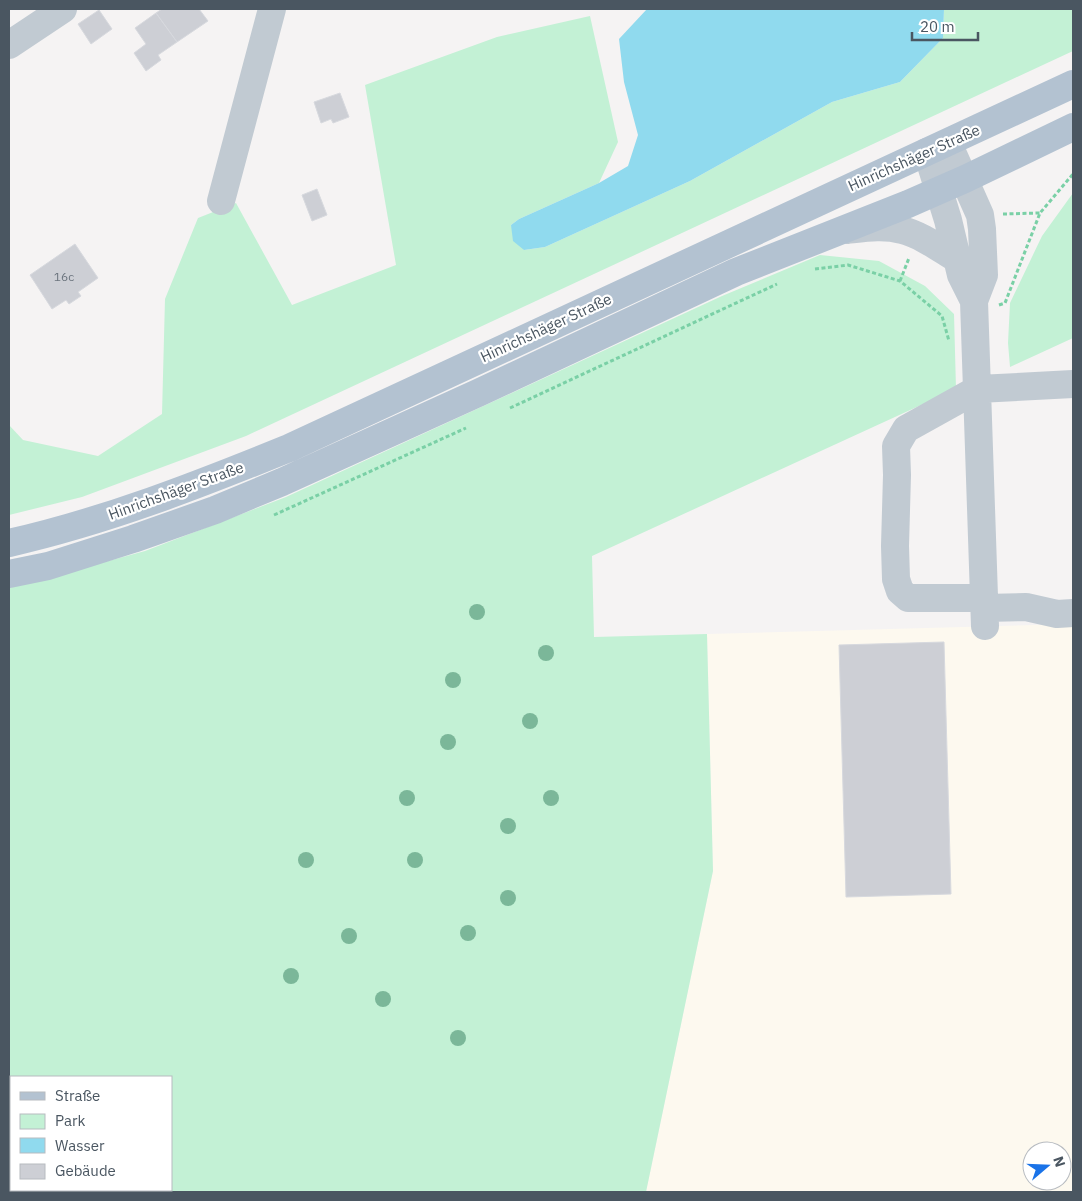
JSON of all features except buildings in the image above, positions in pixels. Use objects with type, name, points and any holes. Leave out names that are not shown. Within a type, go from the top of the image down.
[{"type":"main road","name":"Hinrichshäger Straße","points":[[9,543],[98,520],[203,483],[290,448],[1073,84]]},
{"type":"main road","name":"Hinrichshäger Straße","points":[[9,574],[48,566],[133,540],[215,510],[282,482],[736,272],[846,230],[938,191],[1073,127]]},
{"type":"street","points":[[9,45],[63,9]]},
{"type":"street","points":[[221,202],[272,9]]},
{"type":"street","points":[[937,148],[965,178],[980,215],[984,276],[974,307]]},
{"type":"street","points":[[937,148],[938,191],[948,220],[961,275],[974,307],[984,610]]},
{"type":"street","points":[[846,230],[880,227],[901,230],[918,236],[957,259]]},
{"type":"street","points":[[1073,384],[978,389],[906,429],[896,446],[895,546],[896,579],[900,591],[908,598],[984,610],[1026,607],[1057,614],[1073,614]]},
{"type":"path","points":[[974,307],[1005,304],[1040,213],[1073,174]]},
{"type":"path","points":[[980,215],[1040,213]]},
{"type":"path","points":[[810,269],[848,264],[900,281],[942,316],[950,345],[976,356]]},
{"type":"shaded area","points":[[1073,624],[1073,1192],[646,1192],[713,871],[707,634]]},
{"type":"green space","points":[[944,9],[1073,9],[1073,51],[246,436],[82,497],[9,515],[9,425],[23,440],[98,456],[162,414],[165,299],[198,218],[236,203],[292,305],[396,265],[365,85],[497,37],[590,16],[618,142],[599,183],[519,219],[511,225],[524,250],[545,247],[690,181],[832,102],[900,82],[943,38]]},
{"type":"green space","points":[[1073,193],[1073,338],[1010,367],[1008,343],[1010,303],[1042,236]]},
{"type":"green space","points":[[820,255],[879,261],[925,286],[954,314],[956,389],[592,556],[594,637],[707,634],[713,871],[646,1192],[9,1192],[9,588],[145,551],[286,497],[722,296]]},
{"type":"water","points":[[647,9],[944,9],[943,38],[900,82],[832,102],[690,181],[545,247],[524,250],[513,241],[511,225],[519,219],[599,183],[628,166],[638,135],[624,82],[619,39]]}]
